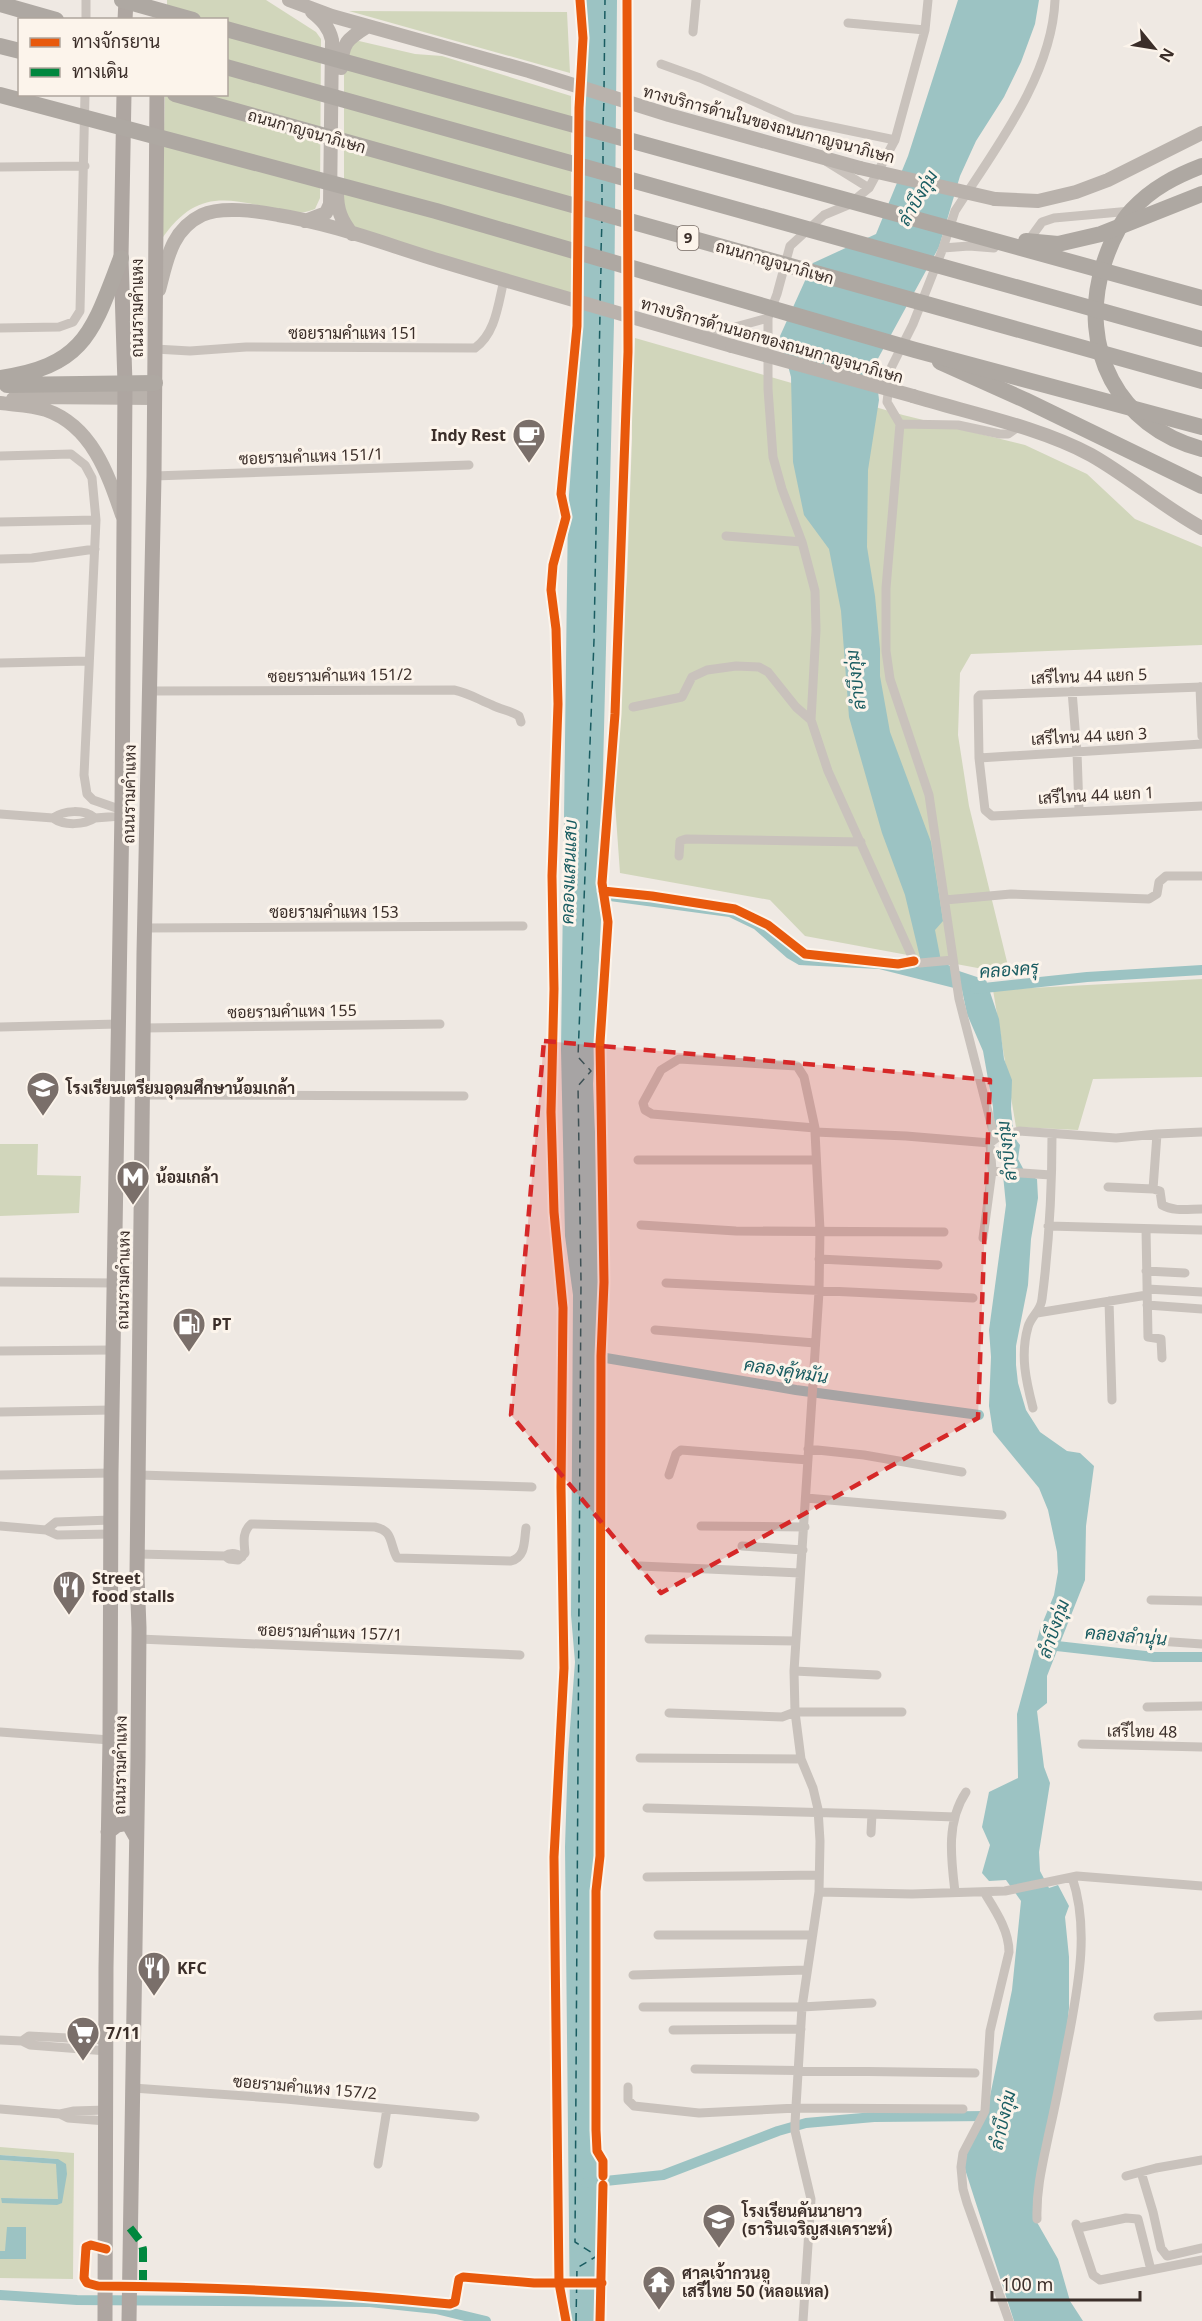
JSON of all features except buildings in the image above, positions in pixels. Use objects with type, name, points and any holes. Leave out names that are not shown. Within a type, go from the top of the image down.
[{"type":"highway","points":[[124,0],[186,18]]},
{"type":"highway","points":[[0,4],[49,18]]},
{"type":"highway","points":[[228,30],[1202,298]]},
{"type":"highway","points":[[0,46],[18,50]]},
{"type":"highway","points":[[228,68],[1202,339]]},
{"type":"highway","points":[[0,95],[436,210],[915,350],[1202,427]]},
{"type":"highway","name":"ถนนกาญจนาภิเษก","points":[[182,96],[1202,381]]},
{"type":"highway","points":[[1202,166],[1175,177],[1152,191],[1131,211],[1110,246],[1097,286],[1095,327],[1099,351],[1119,394],[1135,413],[1164,433],[1202,449]]},
{"type":"highway","points":[[960,231],[1012,240],[1058,244],[1110,231],[1202,194]]},
{"type":"highway","points":[[0,378],[40,370],[55,364],[83,341],[94,324],[122,258]]},
{"type":"highway","points":[[915,350],[1025,400],[1202,486]]},
{"type":"highway","points":[[0,385],[155,391]]},
{"type":"main road","points":[[124,0],[125,18]]},
{"type":"main road","points":[[158,0],[158,18]]},
{"type":"main road","name":"ทางบริการด้านในของถนนกาญจนาภิเษก","points":[[290,0],[306,8],[529,71],[669,115],[860,168],[995,199],[1038,201],[1076,192],[1108,180],[1202,133]]},
{"type":"main road","points":[[305,221],[326,213],[330,204],[332,40],[330,31],[323,21],[306,8]]},
{"type":"main road","points":[[351,234],[341,219],[337,205],[341,51],[345,42],[352,35],[368,26]]},
{"type":"main road","name":"ถนนรามคำแหง","points":[[105,2321],[112,1350],[122,813],[125,391],[122,258],[124,96]]},
{"type":"main road","name":"ถนนรามคำแหง","points":[[129,2321],[139,1639],[137,1554],[144,928],[154,476],[157,96]]},
{"type":"main road","name":"ทางบริการด้านนอกของถนนกาญจนาภิเษก","points":[[156,301],[170,249],[182,228],[203,214],[223,210],[278,215],[351,234],[657,326],[913,396],[1061,441],[1119,472],[1161,503],[1202,528]]},
{"type":"main road","points":[[0,402],[32,397],[125,391]]},
{"type":"main road","points":[[0,402],[44,410],[72,424],[93,447],[102,461],[123,517]]},
{"type":"main road","points":[[109,1796],[124,1804],[130,1804],[137,1798]]},
{"type":"main road","points":[[108,1832],[117,1825],[128,1823],[136,1837]]},
{"type":"street","points":[[86,0],[86,18]]},
{"type":"street","points":[[693,32],[696,0]]},
{"type":"street","points":[[928,0],[925,30],[895,140],[869,188],[848,205],[824,215],[790,246],[768,318],[768,389],[773,457],[782,489],[802,542],[815,591],[816,630],[811,720],[828,771],[914,961],[920,963],[951,961]]},
{"type":"street","points":[[983,1238],[996,1171],[995,1139],[951,961],[945,900],[929,795],[890,679],[886,651],[886,588],[900,424],[887,402],[891,368],[913,324],[943,248],[954,211],[1015,117],[1050,39],[1055,0]]},
{"type":"street","points":[[848,23],[925,30]]},
{"type":"street","points":[[661,64],[700,78],[795,119],[895,140]]},
{"type":"street","points":[[0,328],[59,327],[73,322],[80,311],[85,96]]},
{"type":"street","points":[[814,155],[869,188]]},
{"type":"street","points":[[0,167],[85,166]]},
{"type":"street","points":[[943,248],[982,246],[1012,250],[1023,248],[1042,222],[1054,218],[1131,211]]},
{"type":"street","name":"ซอยรามคำแหง 151","points":[[155,349],[190,351],[246,347],[476,348],[484,342],[489,333],[504,280]]},
{"type":"street","points":[[699,336],[768,318]]},
{"type":"street","points":[[900,424],[958,425],[1000,434],[1008,434],[1018,427]]},
{"type":"street","name":"ถนนรามคำแหง","points":[[0,456],[71,454],[85,465],[92,478],[96,520],[84,775],[87,794],[93,800],[122,813]]},
{"type":"street","name":"ซอยรามคำแหง 151/1","points":[[154,476],[469,465]]},
{"type":"street","points":[[0,522],[96,520]]},
{"type":"street","points":[[726,536],[802,542]]},
{"type":"street","points":[[0,559],[32,558],[95,549]]},
{"type":"street","points":[[0,663],[88,661]]},
{"type":"street","points":[[633,707],[682,697],[692,677],[707,670],[753,666],[768,672],[796,707],[811,720]]},
{"type":"street","points":[[1201,687],[1202,736]]},
{"type":"street","name":"เสรีไทน 44 แยก 5","points":[[979,758],[978,697],[980,695],[1201,687]]},
{"type":"street","name":"ซอยรามคำแหง 151/2","points":[[148,691],[454,690],[476,696],[494,706],[511,711],[519,716],[521,722]]},
{"type":"street","points":[[1072,691],[1079,810]]},
{"type":"street","name":"เสรีไทน 44 แยก 3","points":[[979,758],[1202,744]]},
{"type":"street","name":"เสรีไทน 44 แยก 1","points":[[979,758],[985,810],[992,816],[1079,810],[1202,806]]},
{"type":"street","points":[[0,814],[53,818],[61,813],[89,812],[95,818],[122,813]]},
{"type":"street","points":[[679,856],[680,841],[686,839],[861,842]]},
{"type":"street","points":[[945,900],[1011,894],[1149,899],[1157,894],[1159,882],[1166,876],[1202,876]]},
{"type":"street","name":"ซอยรามคำแหง 153","points":[[144,928],[523,927]]},
{"type":"street","points":[[0,1027],[118,1024]]},
{"type":"street","name":"ซอยรามคำแหง 155","points":[[143,1028],[440,1024]]},
{"type":"street","points":[[803,2321],[811,2199],[795,2127],[802,2007],[819,1892],[819,1875],[818,1814],[813,1788],[801,1759],[795,1712],[794,1671],[819,1292],[820,1230],[815,1130],[804,1077],[797,1065],[679,1059],[661,1070],[643,1103],[645,1110],[652,1114],[815,1130],[906,1136],[995,1139],[1016,1132],[1116,1138],[1202,1132]]},
{"type":"street","points":[[142,1095],[464,1095]]},
{"type":"street","points":[[1153,1189],[1157,1134]]},
{"type":"street","points":[[1033,1408],[1024,1371],[1024,1350],[1028,1324],[1042,1302],[1052,1135]]},
{"type":"street","points":[[638,1161],[816,1160]]},
{"type":"street","points":[[996,1171],[1051,1175]]},
{"type":"street","points":[[1108,1187],[1153,1189],[1160,1191],[1162,1205],[1165,1207],[1202,1209]]},
{"type":"street","points":[[641,1225],[736,1231],[944,1232]]},
{"type":"street","points":[[1048,1226],[1201,1230]]},
{"type":"street","points":[[1146,1229],[1148,1337],[1161,1339],[1162,1358]]},
{"type":"street","points":[[819,1259],[938,1265]]},
{"type":"street","points":[[1146,1271],[1185,1273]]},
{"type":"street","points":[[0,1282],[115,1283]]},
{"type":"street","points":[[666,1283],[973,1298]]},
{"type":"street","points":[[1037,1313],[1147,1296],[1202,1292]]},
{"type":"street","points":[[1147,1296],[1202,1309]]},
{"type":"street","points":[[1109,1301],[1112,1400]]},
{"type":"street","points":[[655,1330],[815,1342]]},
{"type":"street","points":[[0,1351],[112,1350]]},
{"type":"street","points":[[0,1412],[112,1410]]},
{"type":"street","points":[[808,1449],[864,1455],[962,1472]]},
{"type":"street","points":[[669,1475],[676,1454],[681,1450],[808,1460]]},
{"type":"street","points":[[0,1475],[111,1473]]},
{"type":"street","points":[[139,1475],[532,1487]]},
{"type":"street","points":[[806,1498],[1002,1515]]},
{"type":"street","points":[[137,1554],[225,1556],[238,1560],[245,1553],[244,1536],[246,1528],[251,1524],[375,1527],[385,1529],[389,1534],[397,1558],[511,1561],[519,1559],[522,1555],[526,1528]]},
{"type":"street","points":[[0,1526],[46,1530],[57,1535],[111,1527]]},
{"type":"street","points":[[701,1526],[805,1527]]},
{"type":"street","points":[[742,1546],[803,1550]]},
{"type":"street","points":[[640,1566],[800,1573]]},
{"type":"street","points":[[1151,1600],[1202,1601]]},
{"type":"street","points":[[1114,1638],[1202,1644]]},
{"type":"street","name":"ซอยรามคำแหง 157/1","points":[[139,1639],[520,1655]]},
{"type":"street","points":[[649,1639],[796,1641]]},
{"type":"street","points":[[794,1671],[877,1674]]},
{"type":"street","points":[[1147,1707],[1202,1706]]},
{"type":"street","points":[[669,1713],[782,1717],[795,1712],[902,1712]]},
{"type":"street","points":[[0,1732],[110,1740]]},
{"type":"street","name":"เสรีไทย 48","points":[[1082,1744],[1202,1747]]},
{"type":"street","points":[[639,1758],[801,1759]]},
{"type":"street","points":[[954,1892],[952,1834],[955,1817],[966,1792]]},
{"type":"street","points":[[647,1808],[955,1817]]},
{"type":"street","points":[[871,1833],[872,1814]]},
{"type":"street","points":[[646,1876],[819,1875]]},
{"type":"street","points":[[819,1892],[912,1894],[984,1892],[1032,1887],[1077,1876],[1202,1886]]},
{"type":"street","points":[[1037,2219],[1038,2182],[1064,2063],[1080,1968],[1079,1901],[1071,1878]]},
{"type":"street","points":[[984,1892],[1009,1941],[1009,1952],[990,2031],[986,2109],[962,2155],[963,2190],[1009,2321]]},
{"type":"street","points":[[658,1935],[811,1935]]},
{"type":"street","points":[[633,1976],[807,1970]]},
{"type":"street","points":[[643,2007],[802,2007],[872,2003]]},
{"type":"street","points":[[1158,2017],[1202,2015]]},
{"type":"street","points":[[673,2030],[801,2030]]},
{"type":"street","points":[[0,2040],[22,2041],[30,2045],[107,2045]]},
{"type":"street","points":[[695,2069],[975,2073]]},
{"type":"street","points":[[628,2087],[628,2100],[634,2106],[699,2113],[797,2108],[963,2109]]},
{"type":"street","name":"ซอยรามคำแหง 157/2","points":[[133,2088],[475,2117]]},
{"type":"street","points":[[0,2109],[60,2114],[68,2118],[106,2116]]},
{"type":"street","points":[[378,2164],[387,2109]]},
{"type":"street","points":[[1126,2176],[1202,2160]]},
{"type":"street","points":[[1141,2172],[1161,2248],[1167,2256],[1202,2248]]},
{"type":"street","points":[[1152,2270],[1138,2219],[1126,2218],[1077,2226],[1090,2269],[1096,2279],[1100,2280],[1152,2270],[1202,2260]]},
{"type":"highlighted area","points":[[544,1041],[990,1080],[978,1418],[661,1593],[511,1415]]},
{"type":"green space","points":[[167,0],[266,0],[316,32],[321,39],[320,198],[315,209],[293,213],[237,201],[209,202],[185,213],[161,240],[165,96],[228,96],[228,18],[167,18]]},
{"type":"green space","points":[[349,11],[567,12],[570,73]]},
{"type":"green space","points":[[359,41],[415,54],[442,56],[571,96],[571,296],[353,229],[344,214],[344,53],[350,44]]},
{"type":"green space","points":[[635,338],[903,415],[1025,445],[1087,474],[1135,519],[1202,547],[1202,645],[971,654],[960,673],[958,735],[969,806],[1010,974],[805,936],[770,900],[620,873],[612,761],[627,578],[632,438],[631,399]]},
{"type":"green space","points":[[1202,979],[1202,1077],[1093,1079],[1078,1130],[1016,1127],[993,990]]},
{"type":"green space","points":[[0,1144],[38,1144],[37,1175],[81,1176],[79,1213],[0,1216]]},
{"type":"green space","points":[[0,2147],[74,2153],[73,2279],[0,2278],[0,2259],[26,2259],[25,2227],[5,2252],[0,2251],[0,2160],[57,2164],[58,2199],[1,2198],[62,2202],[58,2159],[0,2155]]},
{"type":"water","points":[[582,0],[617,0],[614,322],[600,893],[699,904],[729,910],[747,916],[764,926],[801,955],[922,966],[905,895],[882,833],[849,717],[841,611],[829,549],[804,515],[793,462],[791,377],[780,336],[813,263],[876,234],[908,156],[958,0],[1039,0],[1035,24],[1021,62],[1004,97],[976,141],[960,176],[939,247],[875,364],[879,400],[868,470],[867,547],[875,596],[880,676],[890,732],[931,842],[943,921],[935,930],[941,961],[959,971],[986,980],[999,1019],[1004,1059],[1012,1080],[1011,1109],[1014,1137],[1020,1145],[1018,1159],[1026,1174],[1037,1179],[1038,1198],[1031,1239],[1028,1285],[1016,1346],[1018,1383],[1026,1410],[1040,1432],[1067,1451],[1080,1453],[1094,1466],[1086,1526],[1085,1580],[1047,1676],[1047,1703],[1037,1711],[1044,1767],[1050,1783],[1039,1852],[1040,1871],[1049,1888],[1058,1885],[1069,1906],[1065,1917],[1069,1957],[1069,2008],[1065,2050],[1034,2217],[1058,2259],[1070,2301],[1083,2321],[1014,2321],[962,2160],[989,2101],[1012,1990],[1021,1901],[1006,1880],[989,1881],[982,1873],[990,1845],[982,1827],[989,1792],[1018,1778],[1017,1714],[1040,1629],[1054,1595],[1058,1572],[1057,1552],[1048,1510],[1039,1488],[993,1432],[989,1406],[991,1357],[989,1330],[1006,1205],[1000,1145],[1002,1139],[998,1131],[994,1132],[993,1107],[983,1051],[967,1014],[962,990],[879,969],[799,965],[787,958],[754,929],[729,917],[602,900],[593,1084],[599,1228],[600,1357],[600,1471],[594,1730],[597,1864],[593,1885],[595,2149],[600,2167],[597,2321],[570,2321],[565,1847],[568,1754],[575,1662],[571,1615],[573,1295],[565,1236],[561,1050],[568,508],[582,322],[586,40]]},
{"type":"water","points":[[0,2155],[58,2159],[66,2164],[67,2174],[62,2203],[57,2205],[2,2203],[1,2198],[58,2199],[56,2164],[0,2160]]},
{"type":"water","points":[[7,2227],[26,2227],[26,2259],[0,2259],[0,2251],[5,2251]]},
{"type":"waterway","name":"คลองครุ","points":[[975,989],[1087,977],[1202,970]]},
{"type":"waterway","name":"คลองคู้หมัน","points":[[588,1355],[796,1390],[979,1415]]},
{"type":"waterway","name":"คลองลำนุ่น","points":[[1048,1645],[1154,1657],[1202,1657]]},
{"type":"waterway","name":"ลำบึงกุ่ม","points":[[586,2183],[663,2175],[778,2131],[806,2123],[874,2117],[989,2116]]},
{"type":"waterway","points":[[0,2295],[77,2300],[370,2302],[436,2309],[486,2321]]},
{"type":"ferry route","points":[[604,89],[605,0]]},
{"type":"ferry route","points":[[603,125],[604,100]]},
{"type":"ferry route","points":[[603,142],[603,164]]},
{"type":"ferry route","points":[[602,181],[602,206]]},
{"type":"ferry route","points":[[601,251],[602,220]]},
{"type":"ferry route","points":[[600,302],[601,268]]},
{"type":"ferry route","points":[[576,2321],[577,2268],[597,2256],[575,2242],[581,1281],[578,1086],[591,1071],[578,1057],[594,640],[600,313]]},
{"type":"marked path","points":[[130,2228],[141,2242],[143,2249],[143,2287]]},
{"type":"cycle path","points":[[566,2321],[559,2283],[554,1857],[564,1668],[561,1487],[563,1308],[554,1212],[551,1112],[554,989],[552,876],[558,704],[556,629],[551,590],[553,565],[566,517],[561,494],[577,326],[579,108],[583,38],[580,0]]},
{"type":"cycle path","points":[[603,2176],[603,2161],[597,2151],[596,2130],[596,1891],[600,1856],[601,1356],[604,1282],[600,1043],[608,922],[602,883],[615,714],[628,352],[627,0]]},
{"type":"cycle path","points":[[603,891],[735,909],[768,925],[805,954],[898,964],[914,961]]},
{"type":"cycle path","points":[[600,2321],[603,2185]]},
{"type":"cycle path","points":[[106,2249],[91,2245],[86,2247],[84,2278],[87,2283],[98,2286],[318,2293],[450,2304],[455,2302],[459,2279],[463,2277],[534,2283],[602,2283]]},
{"type":"place","name":"Indy Rest","points":[[529,464]]},
{"type":"place","name":"โรงเรียนเตรียมอุดมศึกษาน้อมเกล้า","points":[[43,1117]]},
{"type":"place","name":"น้อมเกล้า","points":[[133,1206]]},
{"type":"place","name":"PT","points":[[189,1353]]},
{"type":"place","name":"Street food stalls","points":[[69,1616]]},
{"type":"place","name":"KFC","points":[[154,1997]]},
{"type":"place","name":"7/11","points":[[83,2062]]},
{"type":"place","name":"โรงเรียนคันนายาว (ธารินเจริญสงเคราะห์)","points":[[719,2249]]},
{"type":"place","name":"ศาลเจ้ากวนอู เสรีไทย 50 (หลอแหล)","points":[[659,2311]]},
{"type":"water label","name":"คลองแสนแสบ","points":[[569,872]]}]
